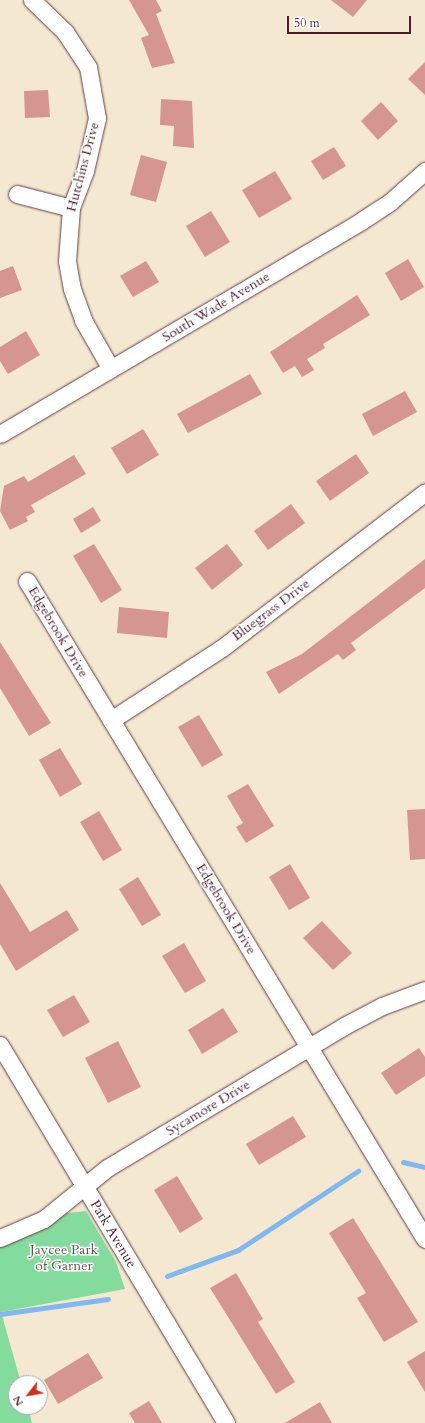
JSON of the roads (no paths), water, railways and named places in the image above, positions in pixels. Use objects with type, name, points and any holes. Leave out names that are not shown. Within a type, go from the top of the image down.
[{"type":"street","name":"Hutchins Drive","points":[[32,0],[65,32],[88,67],[97,118],[85,171],[71,208],[67,261],[72,289],[96,346],[111,369]]},
{"type":"street","name":"South Wade Avenue","points":[[0,434],[361,221],[390,202],[425,171]]},
{"type":"street","points":[[18,194],[71,208]]},
{"type":"street","name":"Bluegrass Drive","points":[[111,720],[222,648],[425,492]]},
{"type":"street","name":"Edgebrook Drive","points":[[27,581],[425,1239]]},
{"type":"street","name":"Sycamore Drive","points":[[0,1238],[44,1219],[86,1188],[107,1168],[310,1047],[382,1006],[425,990]]},
{"type":"street","name":"Park Avenue","points":[[0,1046],[226,1423]]},
{"type":"waterway","points":[[403,1162],[425,1167]]},
{"type":"waterway","points":[[167,1276],[238,1250],[358,1171]]},
{"type":"waterway","points":[[0,1314],[108,1299]]},
{"type":"park label","name":"Jaycee Park of Garner","points":[[64,1258]]}]
